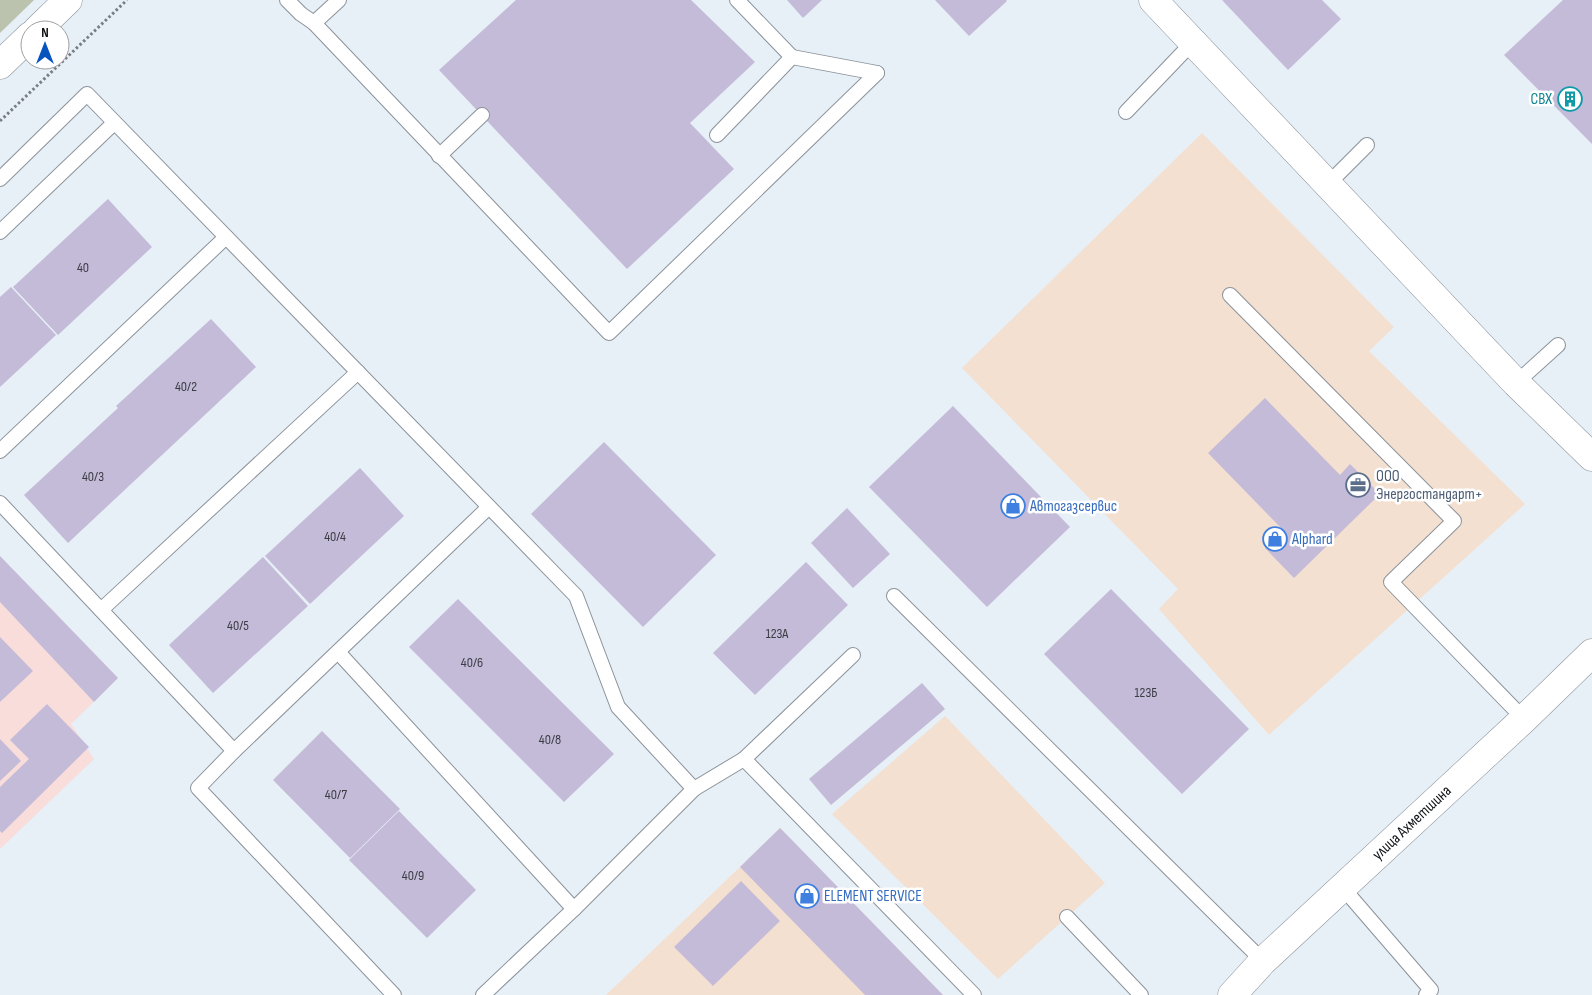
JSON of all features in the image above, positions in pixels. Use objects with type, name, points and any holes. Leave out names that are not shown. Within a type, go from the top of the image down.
[{"type":"street","points":[[47,20],[68,0]]},
{"type":"street","points":[[1154,0],[1516,383],[1592,458]]},
{"type":"street","points":[[0,65],[20,46]]},
{"type":"street","name":"улица Ахметшина","points":[[1232,995],[1263,961],[1524,719],[1592,652]]},
{"type":"lane","points":[[287,0],[301,14],[314,23],[610,333],[877,73],[792,57],[737,0]]},
{"type":"lane","points":[[314,23],[339,0]]},
{"type":"lane","points":[[1126,112],[1193,42]]},
{"type":"lane","points":[[717,135],[792,57]]},
{"type":"lane","points":[[0,179],[87,94],[576,596],[618,706],[694,789]]},
{"type":"lane","points":[[439,156],[482,115]]},
{"type":"lane","points":[[0,232],[114,123]]},
{"type":"lane","points":[[1328,184],[1367,145]]},
{"type":"lane","points":[[0,452],[226,237]]},
{"type":"lane","points":[[1230,295],[1454,520],[1391,582],[1524,719]]},
{"type":"lane","points":[[1516,383],[1558,345]]},
{"type":"lane","points":[[102,610],[358,372]]},
{"type":"lane","points":[[0,502],[234,751]]},
{"type":"lane","points":[[394,995],[198,788],[234,751],[489,508]]},
{"type":"lane","points":[[894,596],[1263,961]]},
{"type":"lane","points":[[338,652],[574,908]]},
{"type":"lane","points":[[483,995],[694,789],[744,759],[853,655]]},
{"type":"lane","points":[[744,759],[974,995]]},
{"type":"lane","points":[[1342,888],[1431,990],[1426,995]]},
{"type":"lane","points":[[1067,917],[1141,995]]},
{"type":"path","points":[[0,121],[127,0]]},
{"type":"shaded area","points":[[1202,133],[1394,327],[1369,351],[1525,504],[1269,735],[1159,609],[1178,589],[962,368]]},
{"type":"shaded area","points":[[0,556],[118,678],[71,724],[94,759],[0,849]]},
{"type":"shaded area","points":[[945,716],[1105,883],[998,979],[832,814]]},
{"type":"shaded area","points":[[780,828],[943,995],[606,995],[740,867]]},
{"type":"green space","points":[[0,0],[34,0],[0,33]]},
{"type":"building","points":[[516,0],[691,0],[755,62],[690,123],[734,169],[627,269],[439,70]]},
{"type":"building","points":[[787,0],[822,0],[803,18]]},
{"type":"building","points":[[935,0],[1006,0],[1007,1],[969,36]]},
{"type":"building","points":[[1222,0],[1322,0],[1341,19],[1288,70]]},
{"type":"building","name":"СВХ","points":[[1563,0],[1592,0],[1592,144],[1504,55]]},
{"type":"building","points":[[108,199],[152,247],[58,335],[13,287]]},
{"type":"building","points":[[11,287],[56,335],[0,387],[0,297]]},
{"type":"building","points":[[211,319],[256,367],[68,543],[24,495],[118,408],[116,406]]},
{"type":"building","points":[[1265,398],[1340,475],[1350,464],[1380,494],[1294,578],[1265,548],[1283,530],[1208,453]]},
{"type":"building","points":[[953,406],[1070,527],[987,607],[869,487]]},
{"type":"building","points":[[604,442],[716,555],[643,627],[531,514]]},
{"type":"building","points":[[360,468],[404,516],[310,604],[265,556]]},
{"type":"building","points":[[847,508],[890,554],[853,588],[811,543]]},
{"type":"building","points":[[0,556],[118,678],[94,702],[0,602]]},
{"type":"building","points":[[263,557],[308,606],[213,693],[169,645]]},
{"type":"building","points":[[806,562],[848,605],[755,695],[713,653]]},
{"type":"building","points":[[1111,589],[1249,729],[1182,794],[1044,654]]},
{"type":"building","points":[[458,599],[614,754],[564,802],[409,647]]},
{"type":"building","points":[[0,637],[33,671],[0,702]]},
{"type":"building","points":[[922,683],[945,709],[831,805],[809,779]]},
{"type":"building","points":[[47,704],[89,747],[2,833],[0,831],[0,787],[29,759],[10,740]]},
{"type":"building","points":[[322,731],[400,809],[350,858],[273,780]]},
{"type":"building","points":[[0,739],[21,761],[0,781]]},
{"type":"building","points":[[399,811],[476,890],[427,938],[349,860]]},
{"type":"building","name":"ELEMENT SERVICE","points":[[780,828],[943,995],[865,995],[740,867]]},
{"type":"building","points":[[741,881],[780,921],[713,986],[674,947]]},
{"type":"place","name":"СВХ","points":[[1570,99]]},
{"type":"place","name":"ООО Энергостандарт+","points":[[1358,485]]},
{"type":"place","name":"Автогазсервис","points":[[1013,506]]},
{"type":"place","name":"Alphard","points":[[1275,539]]},
{"type":"place","name":"ELEMENT SERVICE","points":[[807,896]]}]
